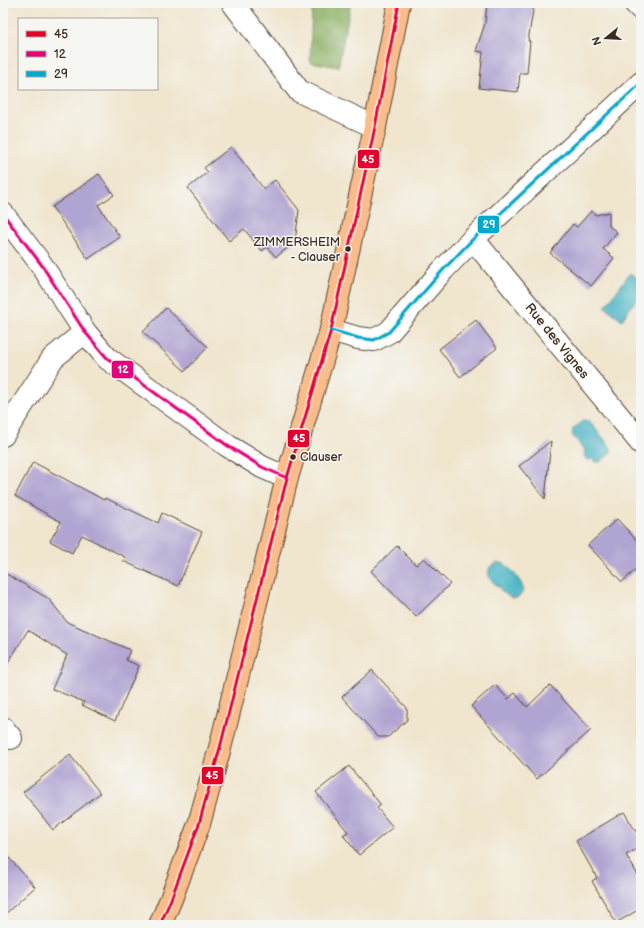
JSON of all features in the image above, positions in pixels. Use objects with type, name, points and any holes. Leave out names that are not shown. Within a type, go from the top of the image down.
[{"type":"main road","points":[[160,925],[199,824],[221,744],[287,478],[331,330],[375,127],[399,3]]},
{"type":"street","points":[[233,3],[299,91],[375,127]]},
{"type":"street","points":[[635,3],[641,9]]},
{"type":"street","points":[[331,330],[358,338],[374,340],[389,332],[443,270],[473,239],[641,84]]},
{"type":"street","points":[[3,214],[42,264],[85,332],[107,358],[222,442],[262,467],[287,478]]},
{"type":"street","name":"Rue des Vignes","points":[[473,239],[641,443]]},
{"type":"street","points":[[3,435],[53,358],[85,332]]},
{"type":"green space","points":[[312,3],[351,3],[338,67],[310,62]]},
{"type":"water","points":[[630,273],[641,281],[641,293],[622,320],[605,307]]},
{"type":"water","points":[[584,420],[589,421],[611,447],[611,453],[600,462],[595,462],[592,459],[588,460],[585,458],[585,451],[572,435],[573,429]]},
{"type":"water","points":[[497,563],[505,564],[511,569],[522,585],[522,592],[517,598],[507,596],[491,579],[488,573],[490,567]]},
{"type":"building","points":[[487,3],[534,5],[528,41],[530,41],[527,73],[520,73],[518,92],[479,88],[483,52],[476,51],[485,23]]},
{"type":"building","points":[[231,147],[264,189],[275,180],[299,210],[295,242],[276,257],[267,247],[262,251],[244,229],[229,241],[188,188],[208,172],[204,168]]},
{"type":"building","points":[[99,174],[114,195],[98,205],[120,237],[88,259],[52,207]]},
{"type":"building","points":[[591,211],[596,215],[609,212],[609,226],[617,232],[603,249],[614,258],[591,286],[550,253],[573,224],[577,227]]},
{"type":"building","points":[[166,308],[208,347],[185,371],[143,332]]},
{"type":"building","points":[[476,320],[497,348],[460,377],[439,349]]},
{"type":"building","points":[[551,441],[545,499],[519,466]]},
{"type":"building","points":[[33,462],[104,500],[105,498],[158,523],[162,513],[202,532],[178,586],[123,561],[125,557],[82,535],[72,553],[50,541],[61,522],[15,496]]},
{"type":"building","points":[[617,519],[641,545],[641,565],[622,582],[588,545]]},
{"type":"building","points":[[397,546],[416,565],[424,558],[450,584],[416,617],[371,571]]},
{"type":"building","points":[[3,572],[49,599],[67,622],[130,650],[126,660],[139,666],[115,721],[82,705],[84,702],[52,689],[67,655],[28,630],[3,671]]},
{"type":"building","points":[[372,670],[407,708],[407,720],[388,737],[378,737],[342,697]]},
{"type":"building","points":[[495,685],[508,699],[515,693],[527,707],[550,685],[591,730],[537,779],[471,706]]},
{"type":"building","points":[[70,755],[100,793],[53,830],[23,792]]},
{"type":"building","points":[[349,766],[381,805],[377,808],[393,827],[359,855],[343,835],[348,832],[316,792]]},
{"type":"building","points":[[624,812],[641,840],[641,847],[626,855],[641,880],[641,908],[616,923],[592,881],[597,878],[576,841]]},
{"type":"building","points":[[3,851],[35,887],[3,916]]},
{"type":"transit line","name":"45","points":[[160,925],[199,824],[221,744],[287,478],[331,330],[375,127],[399,3]]},
{"type":"transit line","name":"29","points":[[331,330],[358,338],[374,340],[389,332],[443,270],[473,239],[641,83]]},
{"type":"transit line","name":"12","points":[[3,214],[41,264],[85,332],[107,358],[228,446],[262,467],[287,478]]},
{"type":"place","name":"ZIMMERSHEIM - Clauser","points":[[348,249]]},
{"type":"place","name":"Clauser","points":[[293,457]]}]
